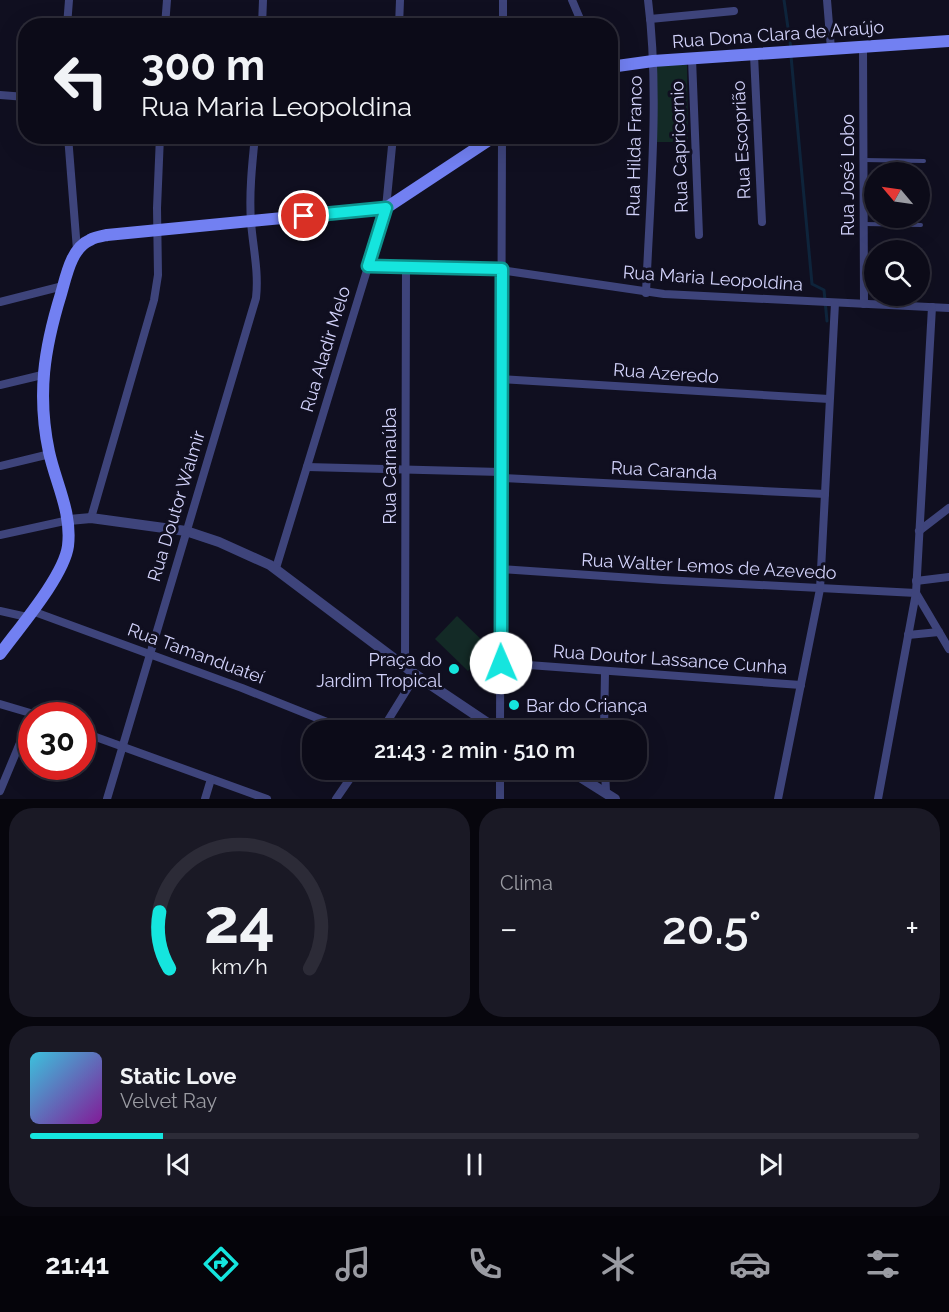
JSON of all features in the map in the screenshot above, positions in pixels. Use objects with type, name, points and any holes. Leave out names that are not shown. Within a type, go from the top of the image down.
[{"type":"main road","name":"Rua Dona Clara de Araújo","points":[[618,66],[653,61],[949,41]]},
{"type":"main road","points":[[0,654],[50,584],[68,548],[69,520],[50,454],[45,427],[42,375],[47,344],[63,286],[76,250],[89,240],[107,235],[386,208],[483,144]]},
{"type":"street","points":[[68,18],[69,0]]},
{"type":"street","points":[[166,18],[167,0]]},
{"type":"street","points":[[262,18],[263,0]]},
{"type":"street","points":[[399,18],[400,0]]},
{"type":"street","points":[[503,0],[503,18]]},
{"type":"street","points":[[572,0],[580,18]]},
{"type":"street","name":"Rua Hilda Franco","points":[[646,292],[653,61],[648,0]]},
{"type":"street","points":[[827,0],[831,49]]},
{"type":"street","points":[[650,19],[734,11]]},
{"type":"street","name":"Rua José Lobo","points":[[863,47],[864,159]]},
{"type":"street","name":"Rua Escoprião","points":[[754,55],[762,222]]},
{"type":"street","name":"Rua Capricornio","points":[[692,59],[699,235]]},
{"type":"street","points":[[0,95],[18,96]]},
{"type":"street","points":[[69,144],[76,250]]},
{"type":"street","points":[[91,518],[154,300],[159,259],[156,231],[160,144]]},
{"type":"street","name":"Rua Doutor Walmir","points":[[107,799],[256,298],[257,273],[251,220],[254,144]]},
{"type":"street","name":"Rua Aladir Melo","points":[[276,568],[386,208],[392,144]]},
{"type":"street","points":[[499,720],[502,144]]},
{"type":"street","name":"Rua Maria Leopoldina","points":[[368,266],[502,269],[646,292],[864,304]]},
{"type":"street","name":"Rua Carnaúba","points":[[405,666],[406,266]]},
{"type":"street","points":[[0,302],[63,286]]},
{"type":"street","points":[[778,799],[820,589],[829,399],[830,302]]},
{"type":"street","name":"Rua Maria Leopoldina","points":[[909,306],[949,308]]},
{"type":"street","points":[[878,799],[915,593],[932,307]]},
{"type":"street","points":[[0,385],[42,375]]},
{"type":"street","name":"Rua Azeredo","points":[[501,379],[829,399]]},
{"type":"street","points":[[0,466],[50,454]]},
{"type":"street","name":"Rua Caranda","points":[[307,467],[406,470],[825,494]]},
{"type":"street","points":[[919,531],[949,508]]},
{"type":"street","points":[[0,535],[69,520],[91,518],[186,531],[219,542],[276,568],[416,675],[484,720]]},
{"type":"street","name":"Rua Walter Lemos de Azevedo","points":[[500,569],[915,593]]},
{"type":"street","points":[[916,581],[949,577]]},
{"type":"street","points":[[915,593],[949,649]]},
{"type":"street","name":"Rua Tamanduateí","points":[[0,611],[29,614],[149,654],[322,720]]},
{"type":"street","points":[[908,635],[939,632]]},
{"type":"street","name":"Rua Doutor Lassance Cunha","points":[[501,663],[801,685]]},
{"type":"street","points":[[604,720],[605,672]]},
{"type":"street","points":[[388,720],[416,675]]},
{"type":"street","points":[[0,704],[18,710]]},
{"type":"street","points":[[96,737],[267,799]]},
{"type":"street","points":[[0,791],[18,752]]},
{"type":"street","points":[[205,799],[211,778]]},
{"type":"street","points":[[336,799],[349,780]]},
{"type":"street","points":[[500,780],[500,799]]},
{"type":"street","points":[[585,780],[611,796]]},
{"type":"street","points":[[607,780],[611,796]]},
{"type":"lane","points":[[864,159],[924,161]]},
{"type":"green space","points":[[671,62],[687,65],[688,142],[655,142],[657,67]]},
{"type":"green space","points":[[457,616],[490,648],[468,671],[435,639]]},
{"type":"waterway","points":[[784,0],[791,49]]},
{"type":"waterway","points":[[791,56],[812,284],[824,290],[827,321]]},
{"type":"place","name":"Praça do Jardim Tropical","points":[[454,669]]},
{"type":"place","name":"Bar do Criança","points":[[514,705]]},
{"type":"route","points":[[304,216],[386,208],[368,266],[502,269],[501,663]]}]
